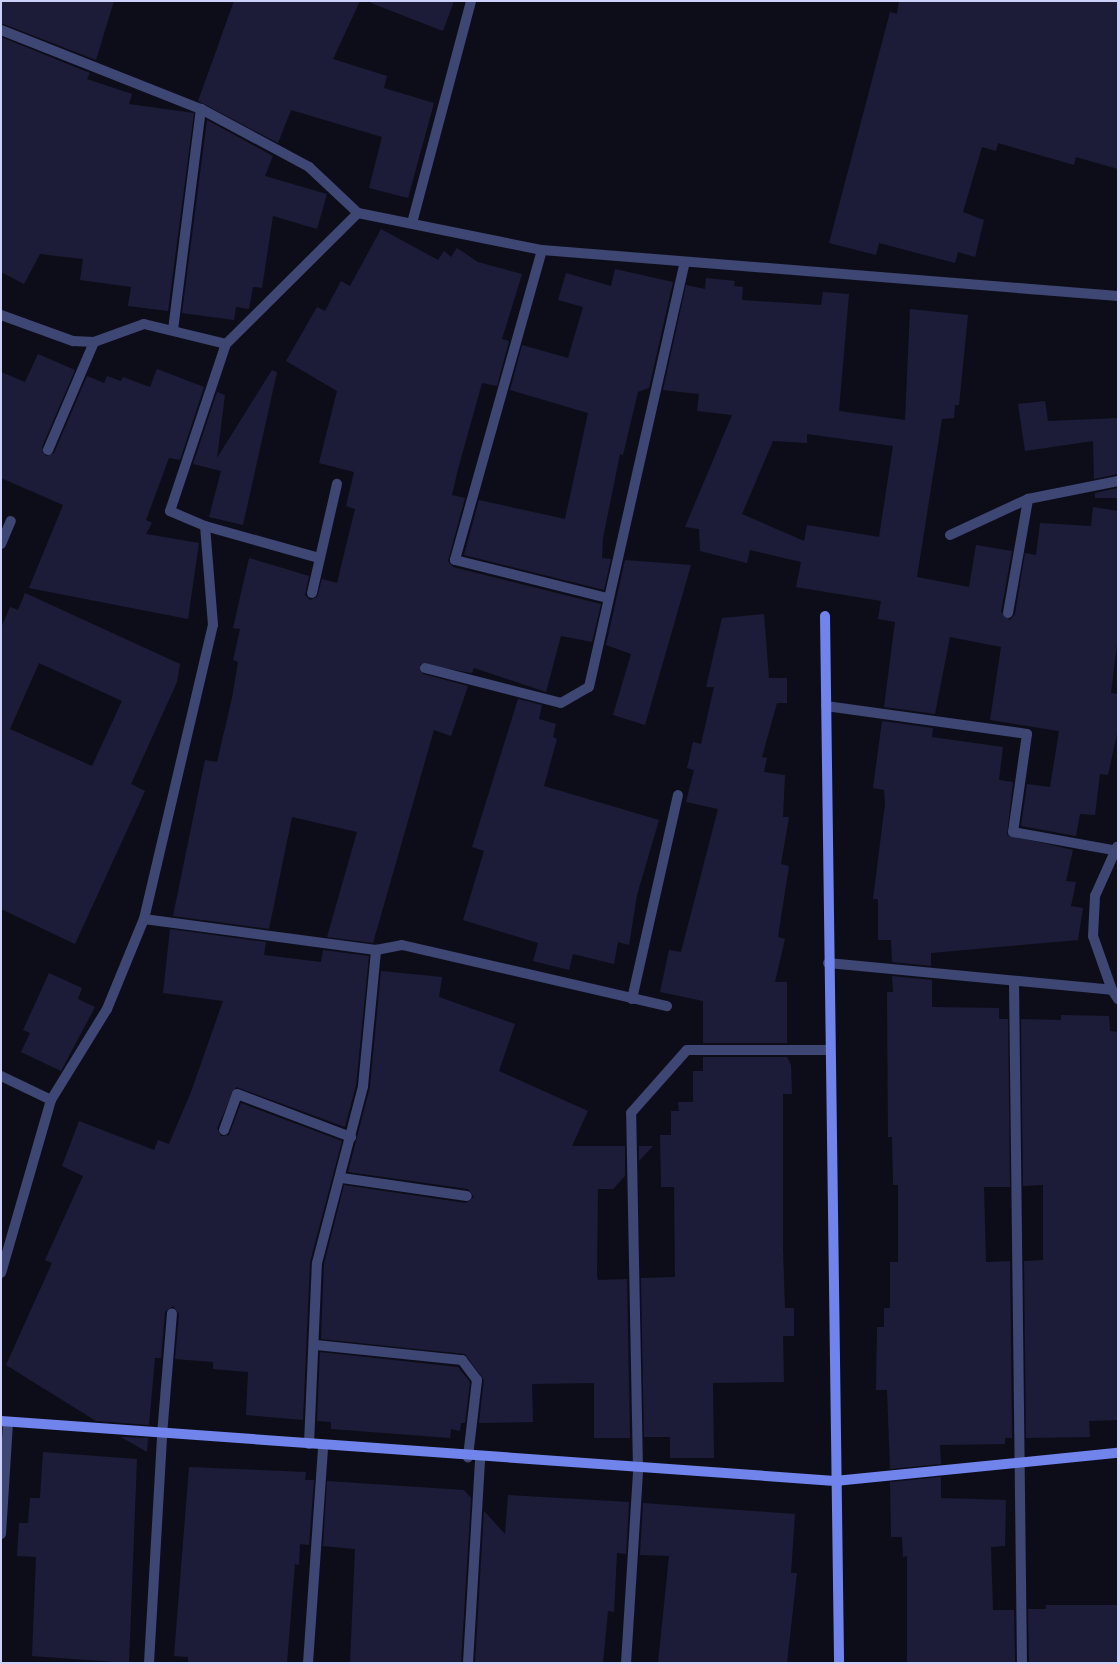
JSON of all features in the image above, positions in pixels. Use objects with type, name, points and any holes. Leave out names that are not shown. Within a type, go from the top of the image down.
[{"type":"street","points":[[412,223],[471,1]]},
{"type":"street","points":[[1,30],[201,109],[309,167],[358,213],[542,250],[684,264],[1118,296]]},
{"type":"street","points":[[173,330],[201,109]]},
{"type":"street","points":[[319,558],[205,526],[170,510],[226,344],[358,213]]},
{"type":"street","points":[[542,250],[455,560],[607,598]]},
{"type":"street","points":[[425,668],[561,703],[589,687],[607,598],[684,264]]},
{"type":"street","points":[[1,315],[73,341],[94,342],[144,324],[226,344]]},
{"type":"street","points":[[48,450],[94,342]]},
{"type":"street","points":[[950,534],[1028,499],[1118,481]]},
{"type":"street","points":[[312,593],[337,484]]},
{"type":"street","points":[[1008,613],[1028,499]]},
{"type":"street","points":[[1,544],[12,521]]},
{"type":"street","points":[[1,1273],[51,1100],[107,1009],[144,919],[213,624],[205,526]]},
{"type":"street","points":[[825,616],[829,1050],[839,1663]]},
{"type":"street","points":[[826,706],[1028,734],[1012,832],[1116,848],[1095,896],[1092,936],[1115,994],[828,963]]},
{"type":"street","points":[[632,999],[678,794]]},
{"type":"street","points":[[144,919],[376,950],[402,945],[668,1006]]},
{"type":"street","points":[[309,1444],[316,1345],[317,1263],[342,1178],[362,1086],[376,950]]},
{"type":"street","points":[[1014,982],[1022,1663]]},
{"type":"street","points":[[626,1663],[638,1470],[631,1112],[687,1050],[829,1050]]},
{"type":"street","points":[[1,1076],[51,1100]]},
{"type":"street","points":[[224,1130],[237,1094],[351,1137]]},
{"type":"street","points":[[342,1178],[467,1196]]},
{"type":"street","points":[[149,1663],[162,1435],[172,1313]]},
{"type":"street","points":[[316,1345],[462,1360],[477,1380],[468,1457]]},
{"type":"street","points":[[1,1534],[5,1421],[162,1435],[309,1444],[638,1470],[835,1481],[1019,1465],[1118,1453]]},
{"type":"street","points":[[308,1663],[323,1446]]},
{"type":"street","points":[[468,1663],[480,1458]]},
{"type":"building","points":[[1,1],[114,1],[96,60],[1,23]]},
{"type":"building","points":[[234,1],[360,1],[333,59],[387,76],[384,88],[434,103],[408,198],[369,188],[382,137],[291,110],[278,143],[198,101]]},
{"type":"building","points":[[371,1],[454,1],[443,31],[371,3]]},
{"type":"building","points":[[899,1],[1118,1],[1118,169],[1076,157],[1074,165],[998,143],[996,151],[982,147],[963,212],[984,220],[975,257],[958,252],[955,263],[879,243],[876,255],[829,243],[890,12],[897,14]]},
{"type":"building","points":[[1,37],[90,73],[87,79],[132,94],[129,104],[194,113],[168,311],[128,306],[131,287],[80,280],[83,259],[40,254],[24,284],[1,272]]},
{"type":"building","points":[[207,120],[273,156],[265,176],[327,194],[317,229],[273,216],[262,288],[253,287],[249,309],[236,307],[234,320],[182,313]]},
{"type":"building","points":[[381,229],[438,260],[444,251],[451,257],[457,248],[478,262],[522,274],[502,339],[509,341],[497,386],[482,383],[458,469],[452,495],[465,498],[448,561],[453,567],[601,604],[592,642],[561,636],[546,692],[474,668],[472,673],[420,664],[423,674],[468,686],[451,736],[434,730],[373,943],[327,937],[357,832],[292,817],[269,929],[173,916],[205,760],[217,762],[232,698],[238,662],[233,660],[240,629],[233,628],[249,558],[309,576],[305,595],[310,600],[317,597],[322,579],[337,583],[355,509],[346,506],[354,472],[319,463],[337,391],[286,361],[317,307],[325,311],[341,281],[350,286]]},
{"type":"building","points":[[615,269],[673,282],[649,388],[638,392],[623,455],[620,454],[603,538],[602,558],[611,559],[604,590],[464,555],[479,500],[565,519],[588,413],[510,390],[522,345],[568,358],[583,307],[558,300],[566,273],[611,286]]},
{"type":"building","points":[[706,278],[735,281],[734,286],[743,287],[742,300],[821,305],[823,292],[849,294],[839,411],[905,420],[910,309],[968,315],[959,405],[955,405],[954,418],[942,419],[917,577],[969,587],[976,545],[1012,551],[1001,612],[1010,620],[1015,614],[1025,553],[1036,555],[1040,523],[1091,526],[1093,507],[1118,511],[1118,635],[1111,693],[1118,694],[1118,729],[1108,775],[1100,774],[1095,815],[1080,814],[1076,836],[1021,826],[1027,784],[1050,787],[1059,731],[990,720],[1001,647],[950,637],[935,714],[884,707],[895,622],[878,619],[881,601],[796,587],[801,562],[750,550],[747,563],[700,551],[699,529],[685,527],[732,415],[697,411],[699,394],[663,390],[686,285],[705,289]],"holes":[[[807,434],[893,446],[879,537],[807,525],[804,541],[742,514],[773,441],[807,443]]]},
{"type":"building","points":[[38,354],[75,370],[42,447],[46,456],[54,453],[87,376],[104,383],[107,376],[121,381],[123,377],[150,387],[157,369],[204,387],[180,460],[169,458],[146,520],[152,523],[146,534],[199,543],[188,619],[29,588],[63,505],[1,478],[1,372],[25,382]]},
{"type":"building","points":[[272,370],[277,372],[243,525],[209,517],[221,471],[193,464],[217,392],[225,395],[217,458]]},
{"type":"building","points":[[1045,401],[1048,421],[1118,418],[1118,474],[1094,479],[1093,441],[1025,451],[1018,404]]},
{"type":"building","points":[[1118,488],[1118,498],[1095,498],[1095,493]]},
{"type":"building","points":[[625,560],[691,565],[645,725],[613,715],[631,654],[606,645]]},
{"type":"building","points":[[25,593],[180,664],[177,682],[131,784],[145,791],[75,944],[1,909],[1,628],[10,607],[18,610]],"holes":[[[39,663],[122,701],[92,766],[10,729]]]},
{"type":"building","points":[[764,614],[769,678],[787,678],[787,703],[777,703],[762,757],[767,758],[764,772],[785,775],[783,817],[789,817],[781,864],[789,866],[778,937],[785,939],[775,982],[787,982],[787,1043],[703,1043],[703,1001],[660,992],[669,950],[681,952],[718,809],[686,802],[694,770],[687,768],[693,742],[701,744],[714,687],[706,687],[722,618]]},
{"type":"building","points":[[518,699],[542,705],[539,719],[556,724],[553,737],[557,739],[544,786],[659,820],[637,895],[629,945],[618,942],[614,964],[573,954],[569,970],[533,961],[538,943],[463,920],[484,851],[472,847]]},
{"type":"building","points":[[882,721],[933,728],[932,737],[1003,747],[999,780],[1013,782],[1007,835],[1073,850],[1066,881],[1076,882],[1071,906],[1083,908],[1078,940],[931,953],[931,966],[892,962],[891,940],[878,940],[878,899],[873,899],[885,804],[884,790],[873,788]]},
{"type":"building","points":[[170,929],[266,942],[264,955],[321,962],[323,950],[369,956],[356,1085],[345,1127],[236,1087],[217,1128],[221,1136],[229,1135],[241,1103],[342,1141],[310,1262],[303,1420],[246,1415],[248,1372],[213,1369],[213,1362],[175,1359],[179,1314],[173,1306],[165,1312],[161,1358],[155,1358],[149,1425],[96,1421],[6,1365],[52,1263],[45,1260],[83,1176],[62,1166],[79,1121],[154,1150],[158,1140],[169,1144],[191,1092],[223,1001],[163,993]]},
{"type":"building","points":[[381,971],[442,977],[439,997],[515,1024],[499,1071],[588,1111],[572,1146],[625,1146],[625,1176],[613,1189],[598,1189],[597,1276],[598,1280],[627,1279],[630,1438],[594,1438],[594,1383],[532,1384],[533,1422],[479,1423],[484,1380],[465,1354],[321,1339],[324,1264],[344,1185],[466,1203],[474,1197],[468,1189],[348,1172],[370,1087]]},
{"type":"building","points":[[49,973],[82,988],[78,999],[95,1007],[61,1071],[21,1052],[30,1033],[23,1030]]},
{"type":"building","points":[[892,976],[932,980],[932,1007],[999,1008],[999,1019],[1008,1019],[1010,1187],[984,1187],[986,1262],[1010,1261],[1012,1438],[1005,1438],[1005,1444],[940,1445],[941,1464],[890,1469],[887,1390],[876,1390],[877,1327],[884,1327],[884,1308],[890,1308],[890,1262],[898,1262],[898,1185],[893,1185],[892,1137],[888,1137],[887,992],[893,992]]},
{"type":"building","points":[[1061,1015],[1109,1016],[1110,1031],[1118,1032],[1118,1420],[1089,1421],[1090,1437],[1026,1438],[1024,1261],[1043,1260],[1043,1185],[1023,1186],[1021,1019],[1061,1020]]},
{"type":"building","points":[[703,1057],[787,1057],[791,1065],[792,1094],[783,1094],[783,1249],[785,1308],[794,1308],[794,1336],[783,1336],[784,1382],[713,1383],[714,1458],[670,1458],[670,1437],[644,1437],[641,1278],[675,1277],[674,1187],[661,1187],[660,1135],[671,1135],[671,1111],[679,1111],[678,1102],[693,1102],[693,1071],[703,1071]]},
{"type":"building","points":[[639,1146],[653,1146],[639,1161]]},
{"type":"building","points":[[320,1352],[458,1367],[470,1382],[465,1423],[461,1423],[460,1431],[451,1429],[450,1438],[331,1429],[331,1422],[317,1421]]},
{"type":"building","points":[[121,1437],[148,1438],[147,1452]]},
{"type":"building","points":[[43,1452],[137,1459],[129,1663],[32,1656],[36,1557],[17,1556],[19,1523],[28,1523],[30,1498],[40,1498]]},
{"type":"building","points":[[189,1467],[306,1472],[305,1480],[314,1480],[309,1545],[300,1544],[299,1565],[295,1564],[287,1663],[188,1663],[188,1657],[174,1656]]},
{"type":"building","points":[[941,1477],[941,1498],[1006,1500],[1005,1546],[991,1547],[993,1610],[1014,1610],[1015,1662],[907,1663],[907,1556],[903,1557],[902,1537],[891,1537],[890,1482]]},
{"type":"building","points":[[327,1481],[464,1490],[471,1498],[461,1663],[350,1663],[355,1549],[323,1546]]},
{"type":"building","points":[[508,1495],[629,1502],[626,1554],[617,1553],[614,1612],[608,1611],[603,1663],[475,1663],[484,1511],[505,1534]]},
{"type":"building","points":[[643,1503],[795,1514],[791,1573],[797,1573],[787,1663],[658,1663],[669,1556],[640,1555]]},
{"type":"building","points":[[1046,1605],[1118,1605],[1118,1663],[1029,1662],[1028,1609],[1046,1609]]}]
